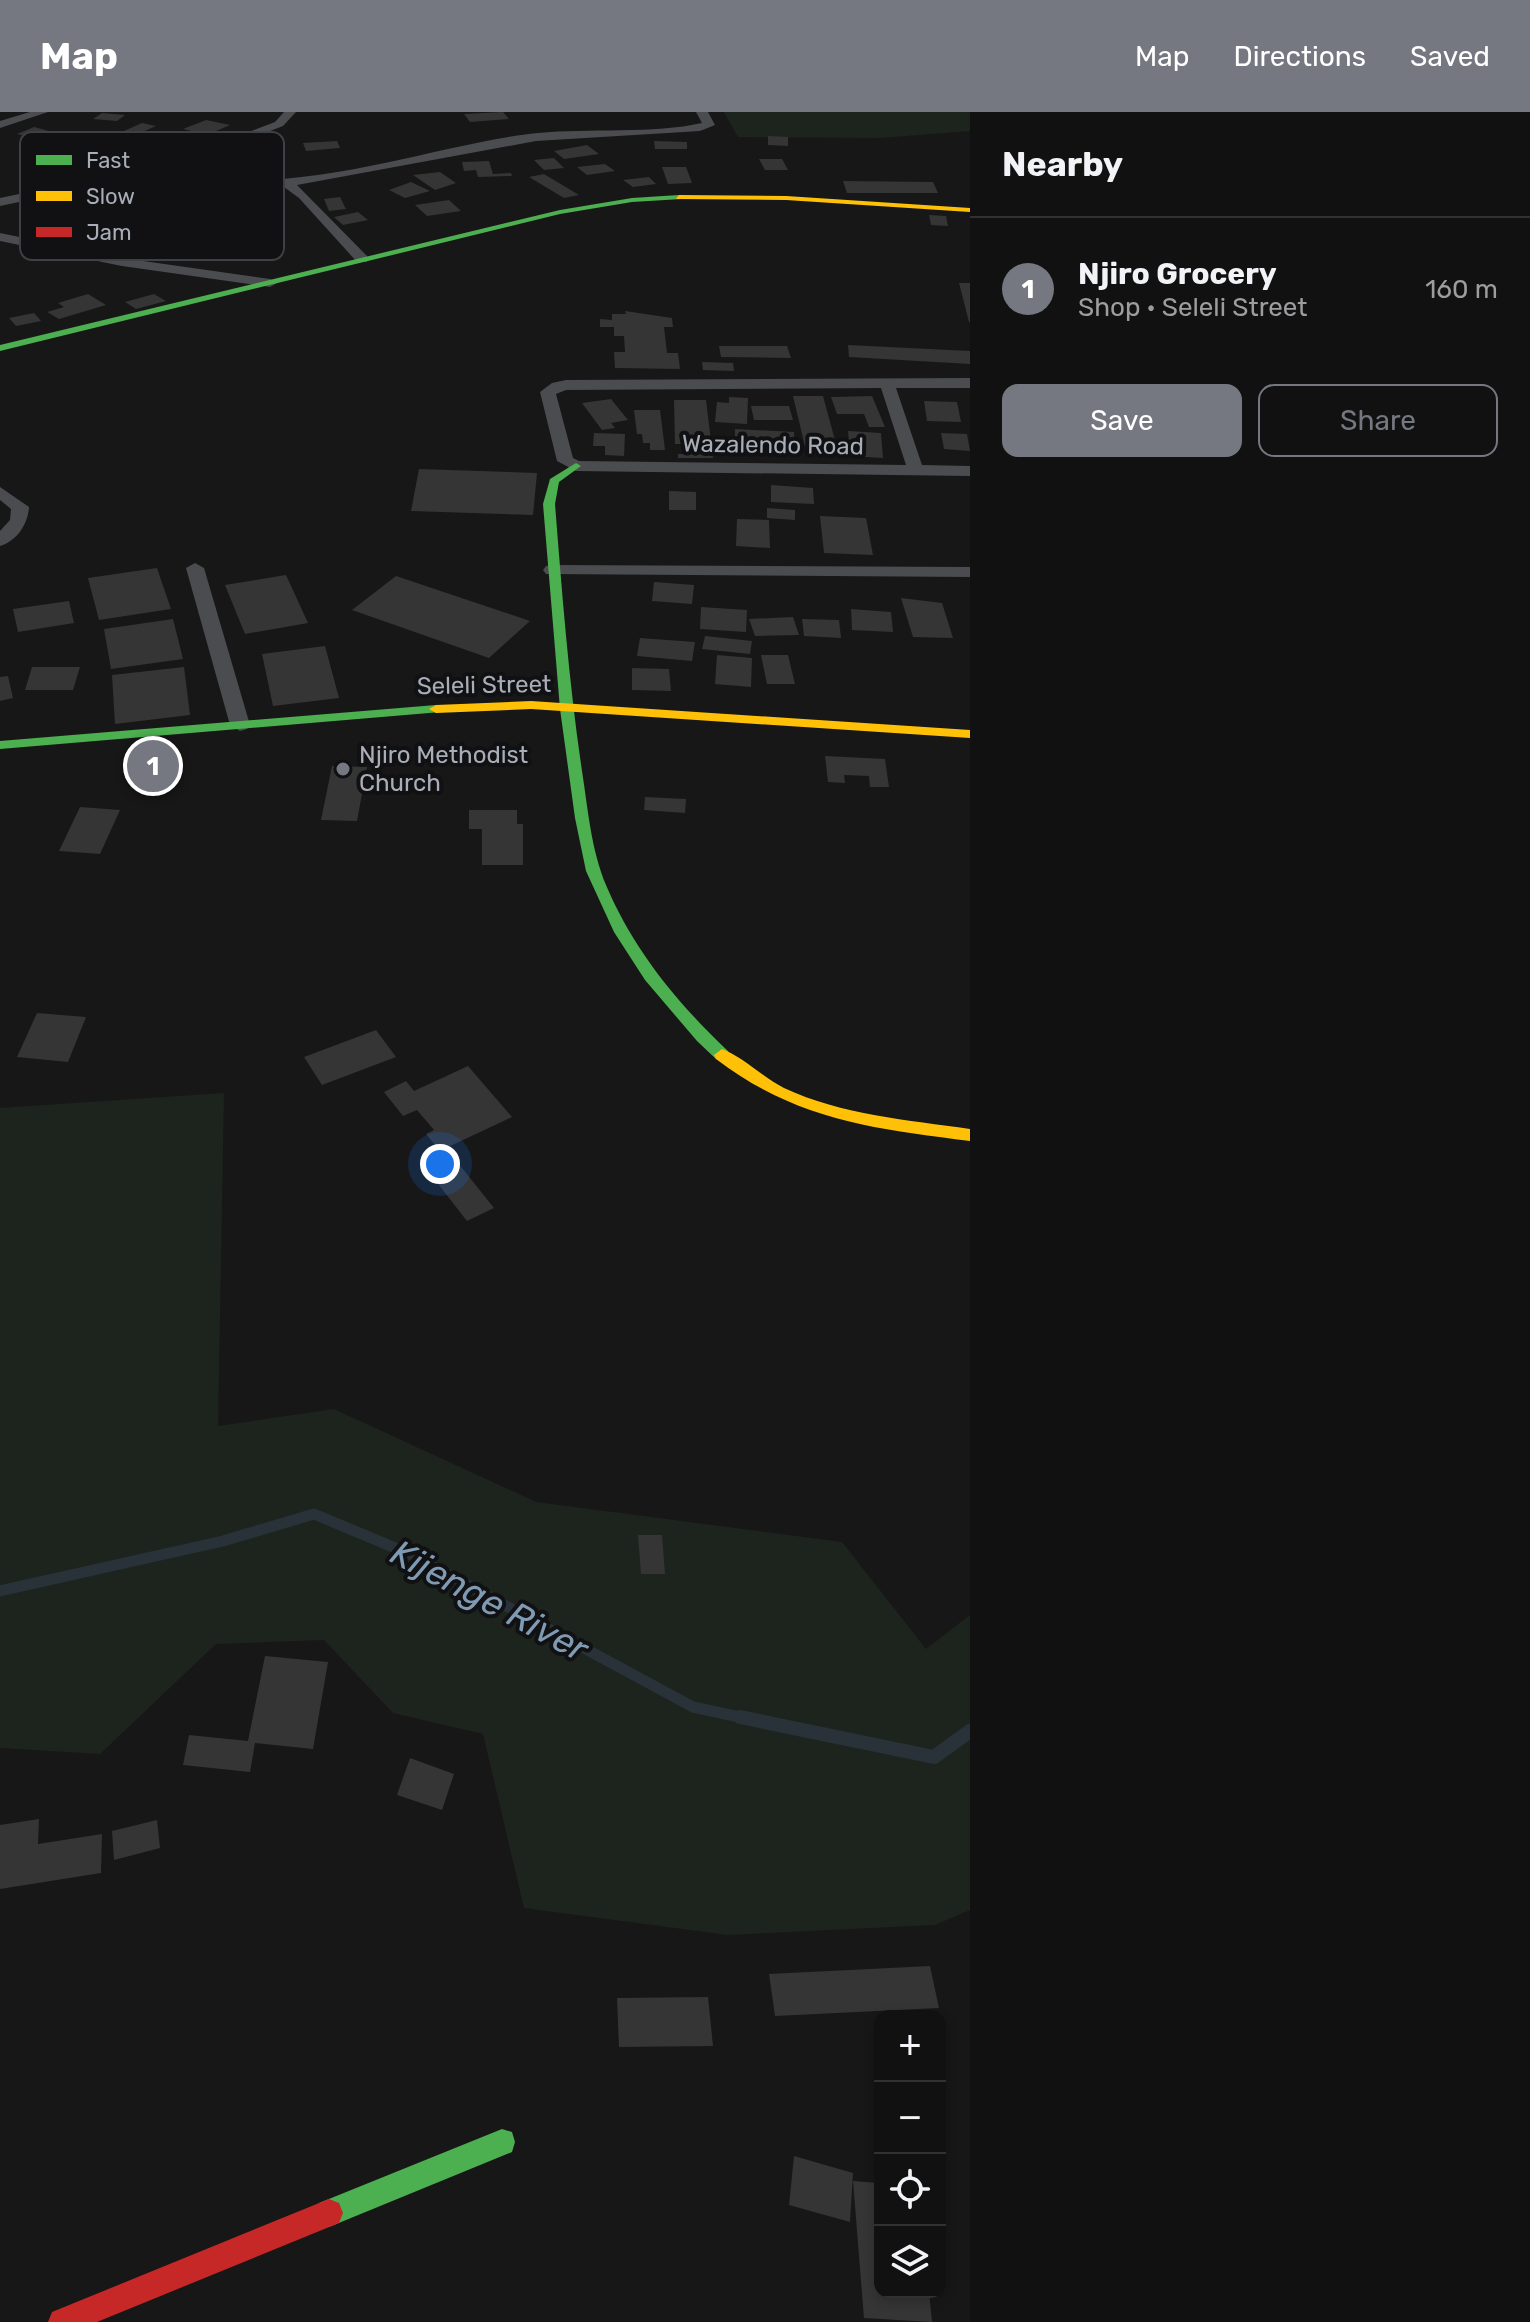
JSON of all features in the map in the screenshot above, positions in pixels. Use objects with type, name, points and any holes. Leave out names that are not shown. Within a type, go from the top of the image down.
[{"type":"street","points":[[0,125],[42,112]]},
{"type":"street","points":[[258,132],[279,124],[290,112]]},
{"type":"street","points":[[284,183],[536,137],[700,128],[709,125],[702,112]]},
{"type":"street","points":[[287,183],[303,195],[362,259]]},
{"type":"street","points":[[0,348],[560,212],[646,199],[709,197],[970,210]]},
{"type":"street","points":[[0,202],[20,198]]},
{"type":"street","points":[[0,237],[20,241]]},
{"type":"street","points":[[112,260],[270,283]]},
{"type":"street","points":[[576,466],[565,461],[551,409],[548,392],[557,386],[970,383]]},
{"type":"street","points":[[887,384],[916,471]]},
{"type":"street","points":[[576,466],[554,481],[550,491],[552,570],[565,707],[583,826],[597,881],[624,938],[689,1025],[735,1066],[790,1100],[868,1121],[970,1135]]},
{"type":"street","name":"Wazalendo Road","points":[[576,466],[970,471]]},
{"type":"street","points":[[0,492],[14,499],[20,507],[19,521],[0,541]]},
{"type":"street","points":[[195,568],[240,725]]},
{"type":"street","points":[[552,570],[966,577]]},
{"type":"street","name":"Seleli Street","points":[[0,745],[398,711],[531,705],[970,734]]},
{"type":"street","points":[[62,2322],[502,2142]]},
{"type":"shaded area","points":[[724,112],[970,112],[970,131],[880,138],[738,137]]},
{"type":"shaded area","points":[[224,1093],[218,1426],[334,1409],[536,1502],[842,1542],[926,1649],[970,1615],[970,1910],[935,1925],[728,1935],[524,1908],[483,1734],[393,1713],[324,1640],[216,1644],[100,1754],[0,1748],[0,1108]]},
{"type":"building","points":[[503,112],[509,119],[470,122],[464,114]]},
{"type":"building","points":[[102,113],[125,115],[117,121],[93,119]]},
{"type":"building","points":[[206,120],[230,125],[214,132],[183,129]]},
{"type":"building","points":[[142,123],[156,126],[142,132],[124,131]]},
{"type":"building","points":[[34,127],[53,132],[22,132]]},
{"type":"building","points":[[768,136],[788,137],[788,146],[768,145]]},
{"type":"building","points":[[337,141],[340,148],[306,151],[303,143]]},
{"type":"building","points":[[654,141],[687,142],[687,149],[655,149]]},
{"type":"building","points":[[587,145],[599,154],[564,159],[554,151]]},
{"type":"building","points":[[554,158],[564,168],[544,170],[534,160]]},
{"type":"building","points":[[759,159],[782,159],[788,170],[765,170]]},
{"type":"building","points":[[489,161],[493,174],[511,173],[512,176],[478,177],[476,170],[464,171],[462,162]]},
{"type":"building","points":[[605,164],[615,171],[587,175],[577,167]]},
{"type":"building","points":[[662,167],[686,167],[692,183],[668,184]]},
{"type":"building","points":[[440,172],[456,183],[435,190],[413,175]]},
{"type":"building","points":[[544,174],[579,195],[564,198],[529,177]]},
{"type":"building","points":[[649,177],[656,184],[633,187],[623,180]]},
{"type":"building","points":[[843,181],[933,182],[938,193],[847,193]]},
{"type":"building","points":[[411,182],[430,191],[405,198],[389,190]]},
{"type":"building","points":[[340,197],[346,209],[329,211],[324,199]]},
{"type":"building","points":[[449,200],[461,211],[427,216],[415,205]]},
{"type":"building","points":[[358,212],[368,220],[343,225],[334,217]]},
{"type":"building","points":[[929,215],[946,216],[948,226],[931,225]]},
{"type":"building","points":[[959,283],[970,283],[970,322],[969,322]]},
{"type":"building","points":[[88,294],[106,305],[59,319],[47,312],[64,307],[58,303]]},
{"type":"building","points":[[154,294],[166,301],[136,309],[125,302]]},
{"type":"building","points":[[625,311],[672,318],[673,327],[664,327],[667,353],[678,353],[680,369],[615,368],[614,352],[625,352],[624,336],[614,336],[614,327],[600,327],[600,319],[612,320],[612,314],[626,314]]},
{"type":"building","points":[[34,313],[41,321],[16,326],[9,318]]},
{"type":"building","points":[[848,345],[970,351],[970,364],[849,357]]},
{"type":"building","points":[[719,346],[787,346],[791,358],[721,357]]},
{"type":"building","points":[[702,362],[733,363],[734,371],[703,370]]},
{"type":"building","points":[[793,396],[823,396],[839,455],[807,455]]},
{"type":"building","points":[[872,396],[885,427],[869,427],[864,414],[837,414],[831,397]]},
{"type":"building","points":[[729,397],[748,398],[747,424],[715,422],[717,402],[729,403]]},
{"type":"building","points":[[611,399],[628,420],[611,423],[615,428],[602,430],[582,403]]},
{"type":"building","points":[[674,400],[706,400],[713,458],[678,458],[678,454],[693,454],[693,444],[675,444]]},
{"type":"building","points":[[924,401],[957,402],[961,422],[927,421]]},
{"type":"building","points":[[751,406],[789,406],[793,420],[754,420]]},
{"type":"building","points":[[634,410],[660,410],[665,450],[650,450],[650,443],[643,443],[642,434],[637,434]]},
{"type":"building","points":[[735,429],[794,432],[795,454],[735,451]]},
{"type":"building","points":[[848,431],[881,433],[883,458],[850,456]]},
{"type":"building","points":[[594,433],[625,434],[624,456],[605,455],[605,446],[593,446]]},
{"type":"building","points":[[941,433],[967,434],[970,451],[944,449]]},
{"type":"building","points":[[419,469],[537,473],[533,515],[411,511]]},
{"type":"building","points":[[771,485],[813,488],[814,504],[771,502]]},
{"type":"building","points":[[669,491],[696,492],[696,510],[669,510]]},
{"type":"building","points":[[767,508],[795,510],[795,520],[767,518]]},
{"type":"building","points":[[820,516],[866,518],[873,555],[824,553]]},
{"type":"building","points":[[737,519],[769,520],[770,548],[736,546]]},
{"type":"building","points":[[157,568],[171,609],[99,620],[88,578]]},
{"type":"building","points":[[286,575],[308,623],[245,634],[225,585]]},
{"type":"building","points":[[396,576],[530,621],[489,658],[352,610]]},
{"type":"building","points":[[654,582],[694,585],[692,604],[652,601]]},
{"type":"building","points":[[901,598],[942,603],[953,638],[913,637]]},
{"type":"building","points":[[69,601],[74,623],[18,632],[13,609]]},
{"type":"building","points":[[701,607],[747,610],[746,632],[700,629]]},
{"type":"building","points":[[851,609],[891,612],[893,632],[852,630]]},
{"type":"building","points":[[793,617],[799,635],[755,636],[749,619]]},
{"type":"building","points":[[173,619],[183,659],[111,669],[104,629]]},
{"type":"building","points":[[802,619],[839,620],[841,638],[804,636]]},
{"type":"building","points":[[705,636],[752,641],[750,654],[702,649]]},
{"type":"building","points":[[640,638],[695,642],[692,661],[637,656]]},
{"type":"building","points":[[325,646],[339,698],[273,706],[262,654]]},
{"type":"building","points":[[717,655],[752,658],[751,687],[715,684]]},
{"type":"building","points":[[761,655],[788,655],[795,684],[767,684]]},
{"type":"building","points":[[32,667],[80,667],[73,690],[25,690]]},
{"type":"building","points":[[184,667],[190,715],[115,724],[112,675]]},
{"type":"building","points":[[632,668],[669,669],[671,691],[632,690]]},
{"type":"building","points":[[8,676],[13,698],[0,701],[0,677]]},
{"type":"building","points":[[825,756],[885,759],[889,787],[870,787],[869,776],[844,775],[845,783],[828,782]]},
{"type":"building","points":[[169,759],[168,771],[142,773],[143,761]]},
{"type":"building","points":[[332,766],[367,767],[357,821],[321,820]]},
{"type":"building","points":[[645,797],[686,799],[685,813],[644,810]]},
{"type":"building","points":[[80,807],[120,810],[100,854],[59,851]]},
{"type":"building","points":[[469,810],[517,810],[517,824],[523,824],[523,865],[482,865],[482,829],[469,829]]},
{"type":"building","points":[[37,1013],[86,1017],[68,1062],[17,1057]]},
{"type":"building","points":[[376,1030],[396,1057],[322,1085],[304,1057]]},
{"type":"building","points":[[468,1066],[512,1117],[446,1148],[494,1208],[467,1221],[424,1166],[444,1156],[426,1134],[434,1130],[417,1110],[403,1116],[384,1092],[406,1081],[414,1091]]},
{"type":"building","points":[[638,1535],[662,1535],[665,1574],[641,1574]]},
{"type":"building","points":[[265,1656],[328,1662],[313,1749],[255,1743],[250,1772],[183,1765],[189,1735],[248,1741]]},
{"type":"building","points":[[410,1758],[454,1774],[442,1810],[397,1795]]},
{"type":"building","points":[[39,1819],[38,1844],[102,1834],[101,1873],[0,1889],[0,1825]]},
{"type":"building","points":[[157,1820],[160,1848],[114,1860],[112,1831]]},
{"type":"building","points":[[930,1966],[939,2008],[775,2016],[769,1974]]},
{"type":"building","points":[[708,1997],[713,2046],[619,2047],[617,1998]]},
{"type":"building","points":[[794,2156],[853,2173],[850,2222],[789,2205]]},
{"type":"building","points":[[853,2181],[874,2183],[874,2298],[930,2298],[932,2322],[864,2318]]},
{"type":"waterway","name":"Kijenge River","points":[[0,1591],[223,1541],[314,1514],[412,1555],[693,1707],[749,1719]]},
{"type":"waterway","name":"Kijenge River","points":[[740,1717],[934,1757],[970,1731]]},
{"type":"traffic: fast","points":[[0,348],[560,212],[632,200],[679,197]]},
{"type":"traffic: fast","points":[[576,466],[554,481],[549,504],[567,709],[590,858],[609,908],[635,954],[684,1018],[722,1055]]},
{"type":"traffic: fast","points":[[0,745],[436,709]]},
{"type":"traffic: fast","points":[[329,2213],[502,2142]]},
{"type":"traffic: slow","points":[[679,197],[786,198],[970,210]]},
{"type":"traffic: slow","points":[[436,709],[531,705],[970,734]]},
{"type":"traffic: slow","points":[[722,1055],[749,1076],[808,1104],[871,1121],[970,1135]]},
{"type":"traffic: jam","points":[[62,2322],[329,2213]]},
{"type":"place","name":"Njiro Grocery","points":[[153,766]]},
{"type":"place","name":"Njiro Methodist Church","points":[[343,769]]}]
